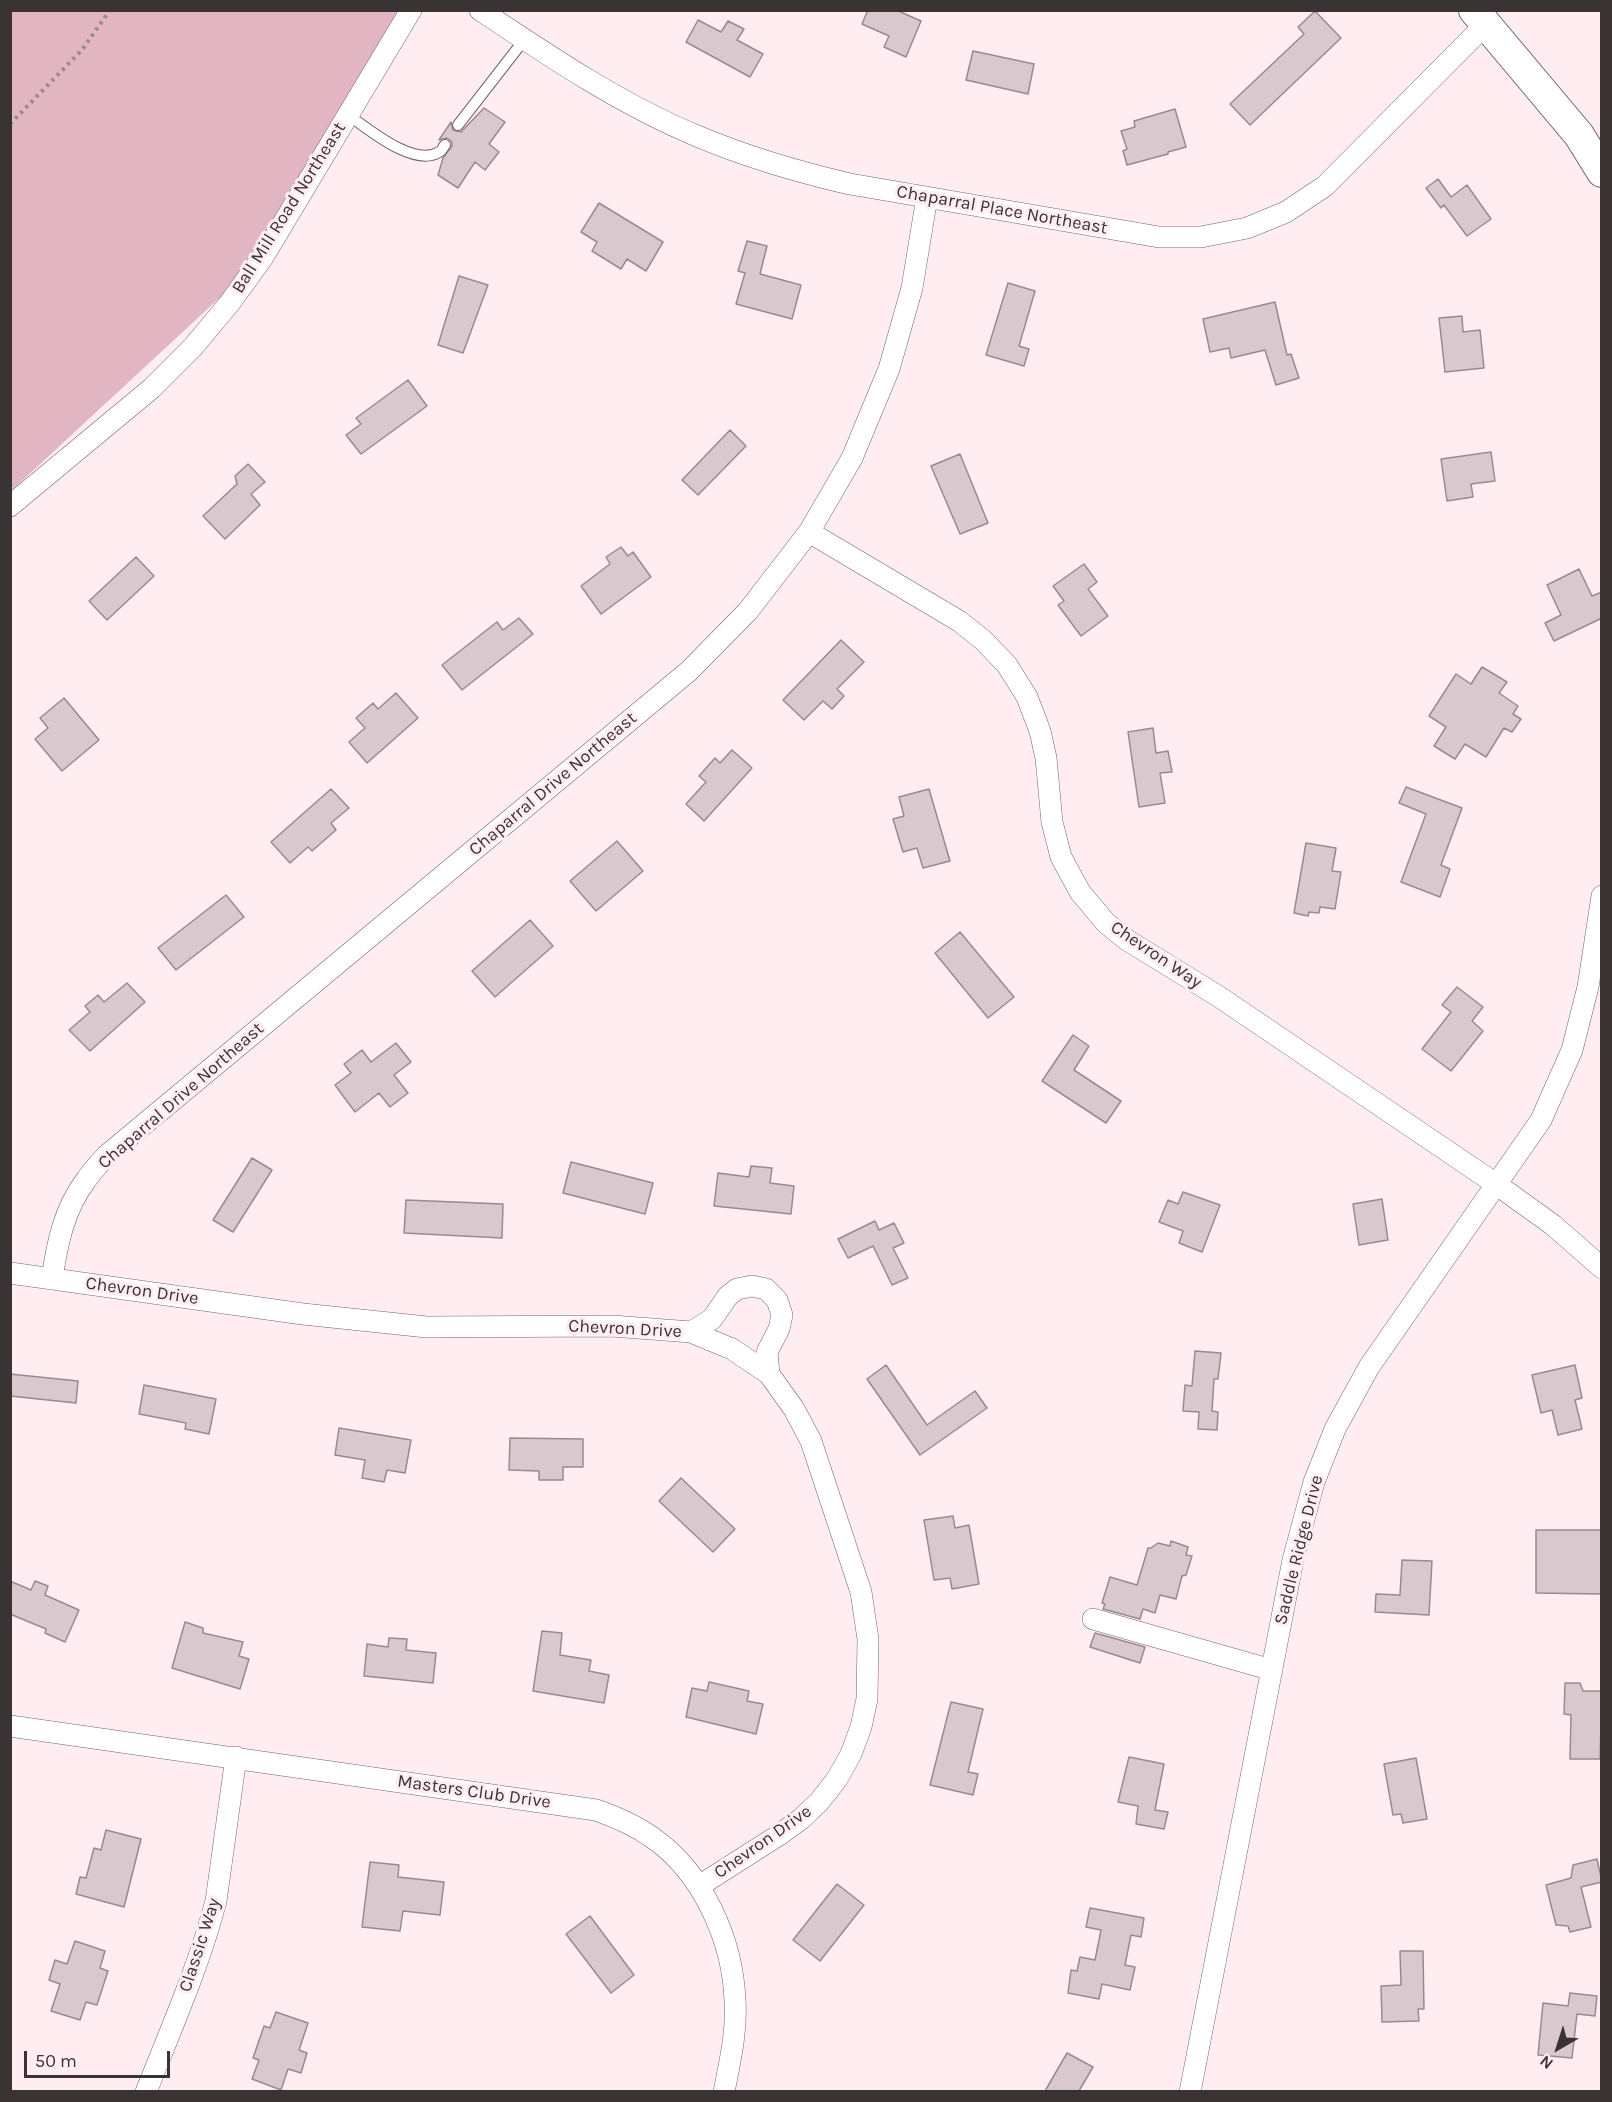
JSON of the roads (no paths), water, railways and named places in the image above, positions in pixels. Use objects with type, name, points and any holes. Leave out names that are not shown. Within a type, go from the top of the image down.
[{"type":"street","name":"Chaparral Place Northeast","points":[[480,10],[616,96],[695,136],[727,148],[803,173],[850,184],[1159,237],[1201,237],[1247,228],[1286,212],[1325,186],[1480,17]]},
{"type":"street","name":"Ball Mill Road Northeast","points":[[10,506],[152,388],[194,347],[229,304],[262,257],[410,12]]},
{"type":"street","points":[[1480,17],[1579,135],[1602,172]]},
{"type":"street","name":"Chaparral Drive Northeast","points":[[52,1279],[56,1247],[68,1213],[84,1182],[107,1155],[689,672],[748,612],[809,532],[852,458],[889,369],[912,288],[927,197]]},
{"type":"street","name":"Chevron Way","points":[[809,532],[959,621],[983,640],[1007,665],[1026,697],[1040,731],[1046,758],[1052,822],[1061,857],[1080,892],[1106,922],[1127,940],[1218,996],[1496,1184],[1553,1225],[1602,1268]]},
{"type":"street","name":"Saddle Ridge Drive","points":[[1190,2091],[1293,1560],[1314,1482],[1335,1429],[1369,1367],[1541,1120],[1572,1050],[1588,987],[1602,896]]},
{"type":"street","name":"Chevron Drive","points":[[10,1273],[303,1314],[427,1327],[612,1326],[691,1332],[732,1349],[769,1374],[794,1409],[811,1441],[861,1592],[868,1639],[867,1699],[851,1754],[837,1779],[819,1802],[801,1820],[699,1886]]},
{"type":"street","points":[[691,1332],[712,1319],[728,1296],[737,1289],[752,1286],[766,1289],[777,1300],[782,1315],[779,1329],[767,1352],[769,1374]]},
{"type":"street","points":[[1093,1619],[1272,1670]]},
{"type":"street","name":"Masters Club Drive","points":[[10,1726],[596,1810],[625,1821],[655,1839],[678,1859],[699,1886],[718,1925],[730,1959],[735,2000],[735,2037],[724,2091]]},
{"type":"street","name":"Classic Way","points":[[146,2091],[210,1923],[216,1900],[236,1757]]},
{"type":"lane","points":[[458,125],[524,39]]},
{"type":"lane","points":[[347,114],[386,142],[422,156],[439,152],[445,145]]}]
